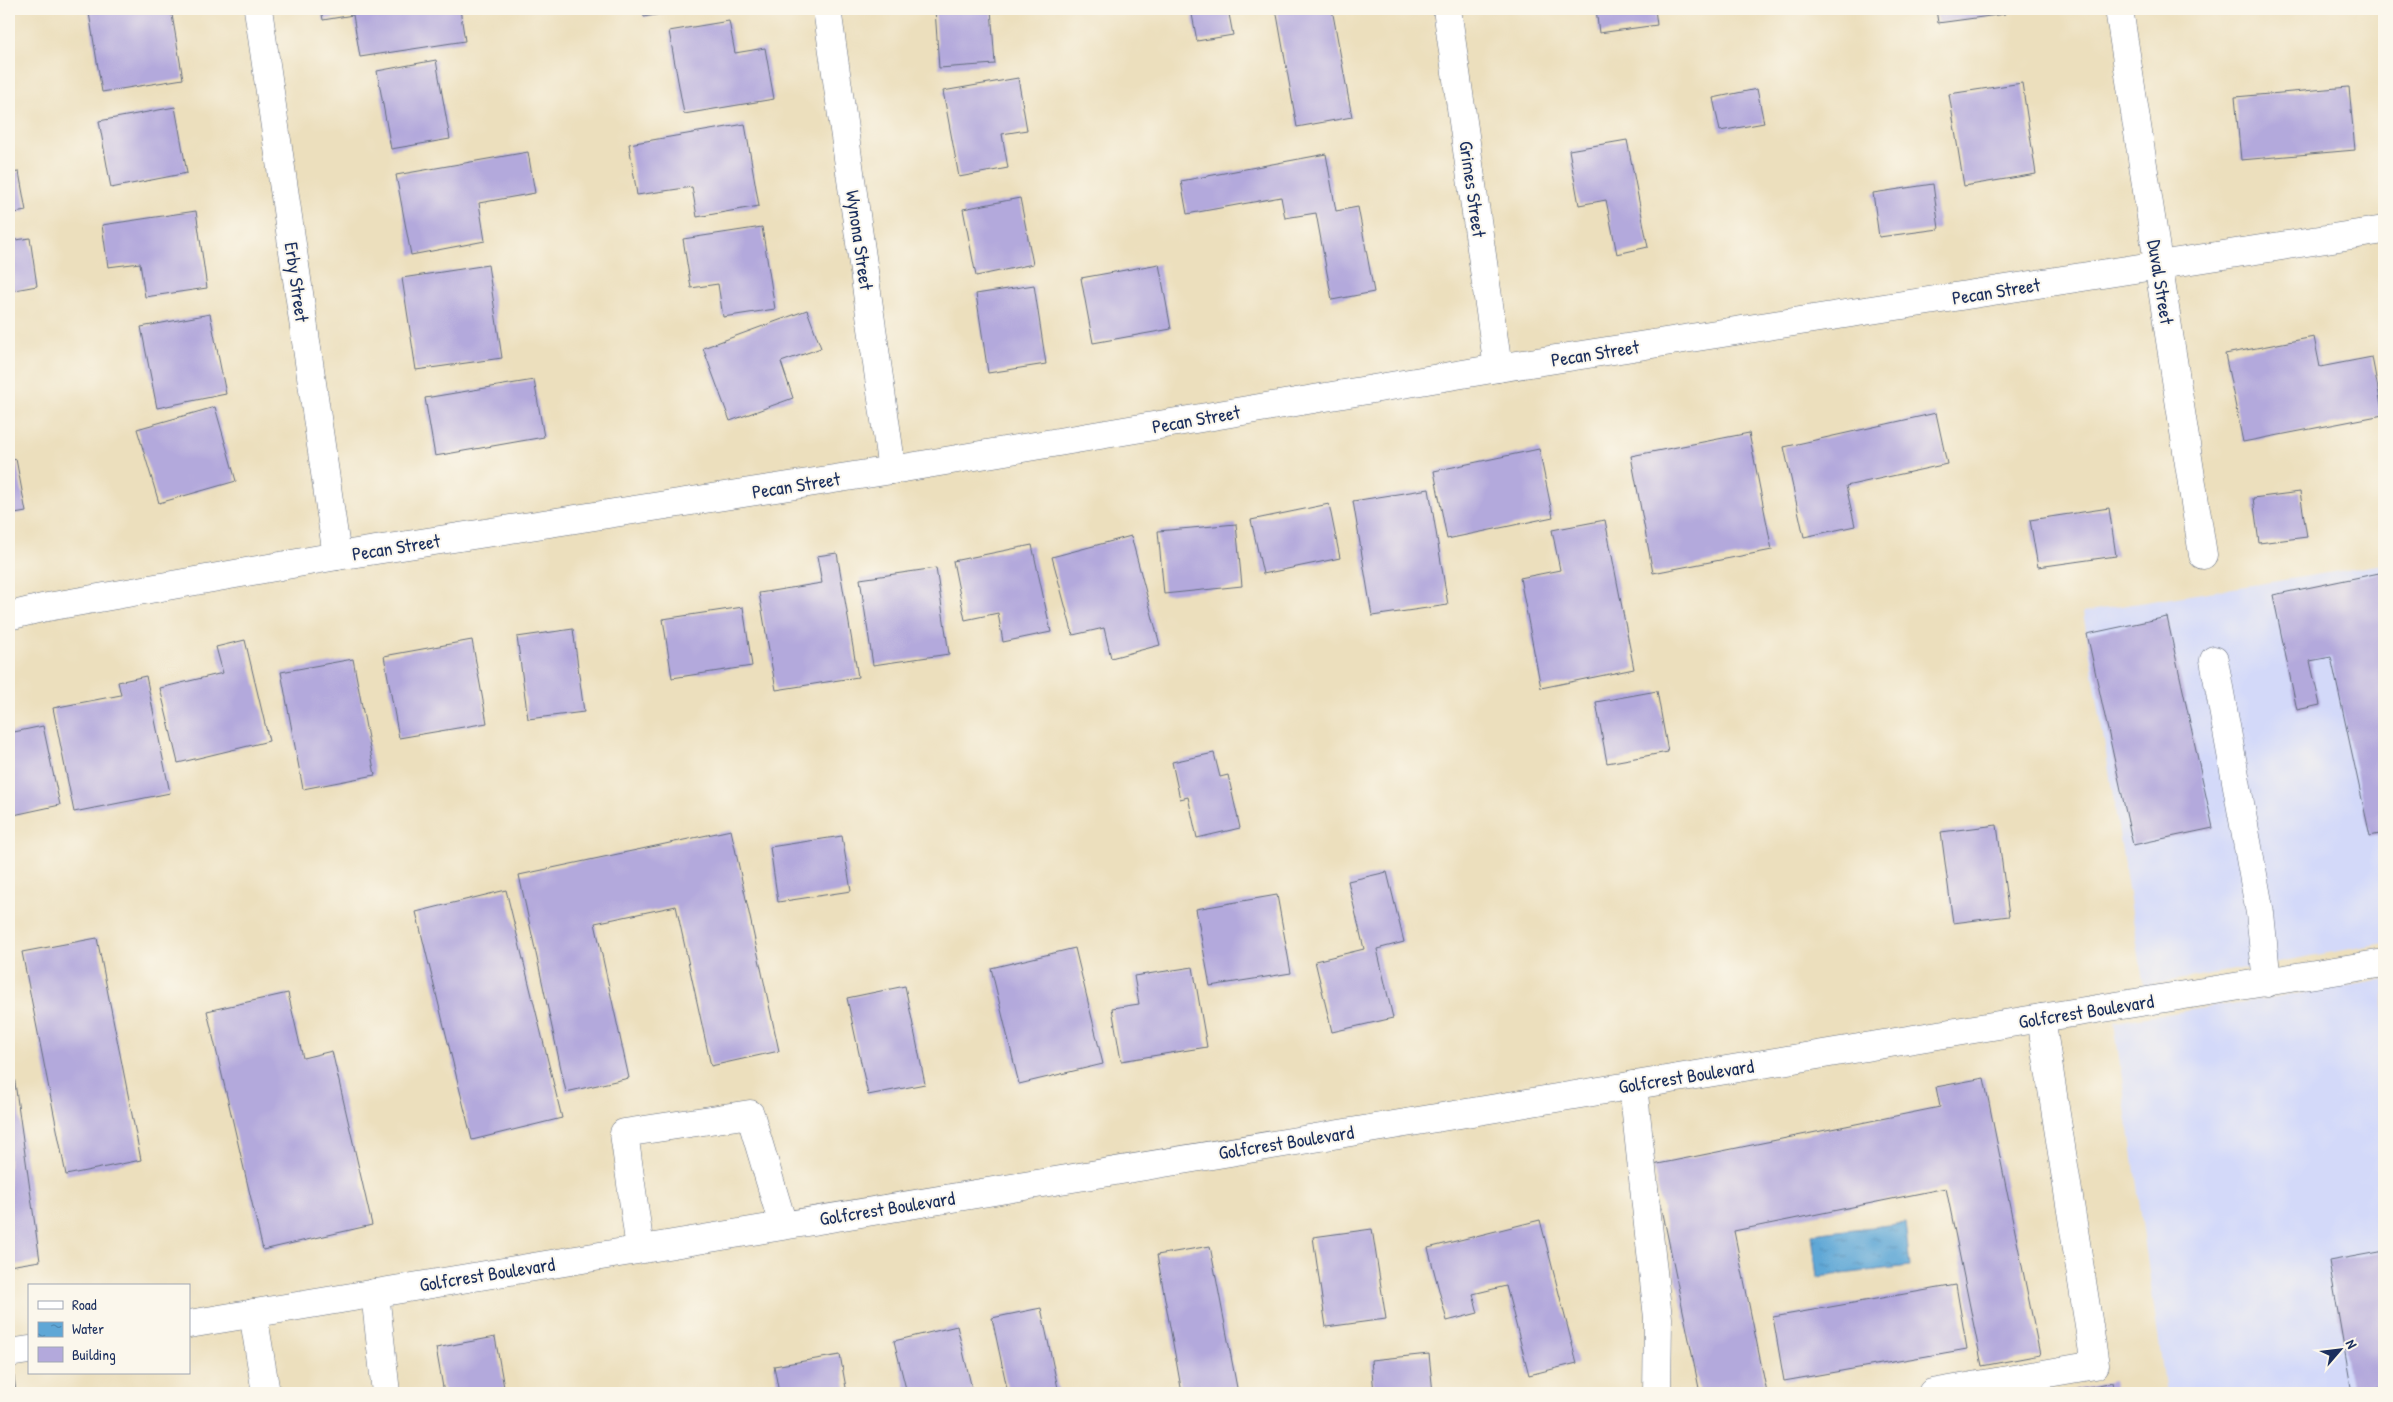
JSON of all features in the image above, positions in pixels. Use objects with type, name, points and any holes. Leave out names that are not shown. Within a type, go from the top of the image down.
[{"type":"street","name":"Erby Street","points":[[258,9],[337,556]]},
{"type":"street","name":"Wynona Street","points":[[827,9],[892,470]]},
{"type":"street","name":"Grimes Street","points":[[1447,9],[1498,368]]},
{"type":"street","name":"Duval Street","points":[[2120,9],[2203,556]]},
{"type":"street","name":"Pecan Street","points":[[9,616],[42,608],[337,556],[892,470],[1498,368],[2384,230]]},
{"type":"street","points":[[2214,660],[2260,913],[2267,983]]},
{"type":"street","name":"Golfcrest Boulevard","points":[[190,1324],[2384,963]]},
{"type":"street","points":[[1932,1393],[2095,1365],[2041,1018]]},
{"type":"street","points":[[1633,1085],[1658,1318],[1657,1393]]},
{"type":"street","points":[[640,1249],[624,1133],[750,1114],[783,1225]]},
{"type":"street","points":[[375,1293],[386,1393]]},
{"type":"street","points":[[253,1313],[266,1393]]},
{"type":"street","points":[[9,1353],[28,1350]]},
{"type":"shaded area","points":[[2384,564],[2384,943],[2144,986],[2083,612]]},
{"type":"shaded area","points":[[2384,980],[2384,1393],[2166,1393],[2114,1022]]},
{"type":"water","points":[[1905,1223],[1910,1266],[1817,1277],[1812,1234]]},
{"type":"building","points":[[115,9],[171,9],[183,79],[102,92],[89,13]]},
{"type":"building","points":[[321,9],[460,9],[465,41],[360,57],[353,15],[323,20]]},
{"type":"building","points":[[643,9],[684,9],[684,10],[644,17]]},
{"type":"building","points":[[935,9],[991,9],[995,64],[939,68]]},
{"type":"building","points":[[1191,9],[1228,9],[1233,35],[1197,41]]},
{"type":"building","points":[[1276,9],[1332,9],[1352,117],[1297,127]]},
{"type":"building","points":[[1596,9],[1655,9],[1657,25],[1599,33]]},
{"type":"building","points":[[1936,9],[2004,9],[2005,14],[1938,23]]},
{"type":"building","points":[[729,21],[735,53],[765,48],[774,99],[684,114],[669,31]]},
{"type":"building","points":[[436,60],[450,139],[391,149],[377,71]]},
{"type":"building","points":[[1018,78],[1027,130],[1002,134],[1008,168],[959,177],[943,91]]},
{"type":"building","points":[[2022,83],[2036,174],[1964,186],[1949,94]]},
{"type":"building","points":[[2349,87],[2355,150],[2241,160],[2235,97]]},
{"type":"building","points":[[1757,89],[1764,123],[1720,131],[1713,98]]},
{"type":"building","points":[[175,107],[187,173],[111,188],[99,121]]},
{"type":"building","points":[[745,124],[759,206],[697,217],[692,187],[637,195],[629,144]]},
{"type":"building","points":[[1627,140],[1648,247],[1617,254],[1606,200],[1579,205],[1569,150]]},
{"type":"building","points":[[528,152],[535,193],[479,203],[485,241],[411,255],[396,175]]},
{"type":"building","points":[[1326,154],[1336,211],[1358,207],[1374,292],[1332,300],[1316,213],[1285,218],[1281,197],[1187,214],[1181,181]]},
{"type":"building","points":[[19,172],[26,211],[9,214],[9,173]]},
{"type":"building","points":[[1933,184],[1939,229],[1879,237],[1873,193]]},
{"type":"building","points":[[1020,198],[1033,264],[976,276],[963,209]]},
{"type":"building","points":[[196,211],[207,288],[145,297],[140,263],[108,267],[102,225]]},
{"type":"building","points":[[762,227],[775,309],[723,317],[718,284],[691,288],[683,239]]},
{"type":"building","points":[[30,238],[37,286],[9,291],[9,241]]},
{"type":"building","points":[[1159,264],[1171,329],[1093,343],[1081,278]]},
{"type":"building","points":[[488,265],[502,358],[416,370],[402,278]]},
{"type":"building","points":[[1034,285],[1046,364],[988,373],[976,294]]},
{"type":"building","points":[[807,310],[821,348],[781,362],[793,398],[730,421],[703,348]]},
{"type":"building","points":[[210,314],[226,394],[157,408],[141,327]]},
{"type":"building","points":[[2314,337],[2320,367],[2372,357],[2383,415],[2243,442],[2225,354]]},
{"type":"building","points":[[534,380],[544,437],[435,456],[425,398]]},
{"type":"building","points":[[215,407],[236,481],[159,503],[137,429]]},
{"type":"building","points":[[1936,413],[1947,464],[1846,486],[1855,526],[1804,537],[1784,447]]},
{"type":"building","points":[[1749,433],[1772,550],[1653,573],[1631,456]]},
{"type":"building","points":[[1539,449],[1553,517],[1447,539],[1434,471]]},
{"type":"building","points":[[16,459],[26,512],[9,515],[9,461]]},
{"type":"building","points":[[1429,489],[1448,605],[1372,616],[1353,501]]},
{"type":"building","points":[[2300,492],[2307,537],[2259,543],[2253,498]]},
{"type":"building","points":[[1329,504],[1340,558],[1263,574],[1251,520]]},
{"type":"building","points":[[2109,508],[2116,556],[2038,567],[2030,520]]},
{"type":"building","points":[[1605,520],[1634,669],[1541,688],[1520,578],[1560,570],[1552,530]]},
{"type":"building","points":[[1236,524],[1242,586],[1164,594],[1158,531]]},
{"type":"building","points":[[1131,536],[1160,645],[1111,658],[1104,628],[1073,635],[1052,557]]},
{"type":"building","points":[[1032,545],[1051,632],[1003,642],[998,613],[965,620],[953,561]]},
{"type":"building","points":[[837,553],[858,677],[776,690],[759,593],[822,583],[817,556]]},
{"type":"building","points":[[936,568],[949,654],[873,665],[860,579]]},
{"type":"building","points":[[2384,572],[2384,833],[2370,836],[2331,657],[2310,661],[2320,705],[2297,710],[2273,595]]},
{"type":"building","points":[[743,607],[752,666],[672,678],[663,619]]},
{"type":"building","points":[[2167,617],[2213,828],[2133,845],[2087,634]]},
{"type":"building","points":[[573,629],[584,712],[528,719],[517,637]]},
{"type":"building","points":[[245,640],[269,741],[178,763],[160,688],[223,673],[216,647]]},
{"type":"building","points":[[472,640],[487,723],[399,738],[384,656]]},
{"type":"building","points":[[353,659],[375,775],[303,789],[281,672]]},
{"type":"building","points":[[146,676],[170,793],[74,812],[53,708],[121,695],[118,682]]},
{"type":"building","points":[[1657,691],[1668,752],[1607,763],[1596,702]]},
{"type":"building","points":[[43,726],[60,805],[9,816],[9,733]]},
{"type":"building","points":[[1214,753],[1220,777],[1228,775],[1240,828],[1197,838],[1188,797],[1180,799],[1172,762]]},
{"type":"building","points":[[1997,825],[2009,916],[1953,923],[1941,832]]},
{"type":"building","points":[[731,830],[779,1051],[711,1066],[676,906],[595,923],[629,1078],[566,1092],[519,875]]},
{"type":"building","points":[[842,836],[851,891],[778,902],[770,847]]},
{"type":"building","points":[[1387,872],[1404,942],[1377,949],[1393,1018],[1332,1032],[1315,961],[1364,949],[1348,881]]},
{"type":"building","points":[[506,890],[562,1118],[472,1140],[416,912]]},
{"type":"building","points":[[1277,895],[1291,973],[1210,986],[1196,909]]},
{"type":"building","points":[[97,938],[141,1160],[66,1175],[22,952]]},
{"type":"building","points":[[1075,948],[1103,1064],[1019,1084],[991,968]]},
{"type":"building","points":[[1193,967],[1207,1047],[1121,1061],[1112,1008],[1139,1004],[1134,976]]},
{"type":"building","points":[[905,986],[925,1084],[868,1095],[847,998]]},
{"type":"building","points":[[288,993],[303,1058],[332,1051],[372,1225],[263,1250],[207,1011]]},
{"type":"building","points":[[9,1040],[40,1261],[9,1266]]},
{"type":"building","points":[[1984,1078],[2040,1355],[1982,1366],[1946,1188],[1734,1231],[1767,1393],[1700,1393],[1653,1165],[1940,1107],[1936,1087]]},
{"type":"building","points":[[1540,1220],[1577,1363],[1529,1375],[1506,1286],[1473,1294],[1478,1313],[1447,1321],[1428,1248]]},
{"type":"building","points":[[1372,1229],[1386,1319],[1326,1327],[1313,1237]]},
{"type":"building","points":[[1210,1246],[1238,1393],[1182,1393],[1157,1255]]},
{"type":"building","points":[[2384,1251],[2384,1387],[2352,1393],[2329,1261]]},
{"type":"building","points":[[1956,1285],[1967,1349],[1784,1381],[1773,1317]]},
{"type":"building","points":[[1041,1308],[1059,1393],[1008,1393],[992,1318]]},
{"type":"building","points":[[957,1326],[973,1393],[907,1393],[894,1341]]},
{"type":"building","points":[[495,1337],[505,1393],[444,1393],[436,1348]]},
{"type":"building","points":[[1429,1354],[1433,1393],[1374,1393],[1371,1360]]},
{"type":"building","points":[[840,1355],[847,1393],[779,1393],[774,1366]]},
{"type":"building","points":[[9,1376],[14,1376],[16,1393],[9,1393]]},
{"type":"building","points":[[2113,1382],[2115,1393],[2065,1393],[2065,1392]]}]
